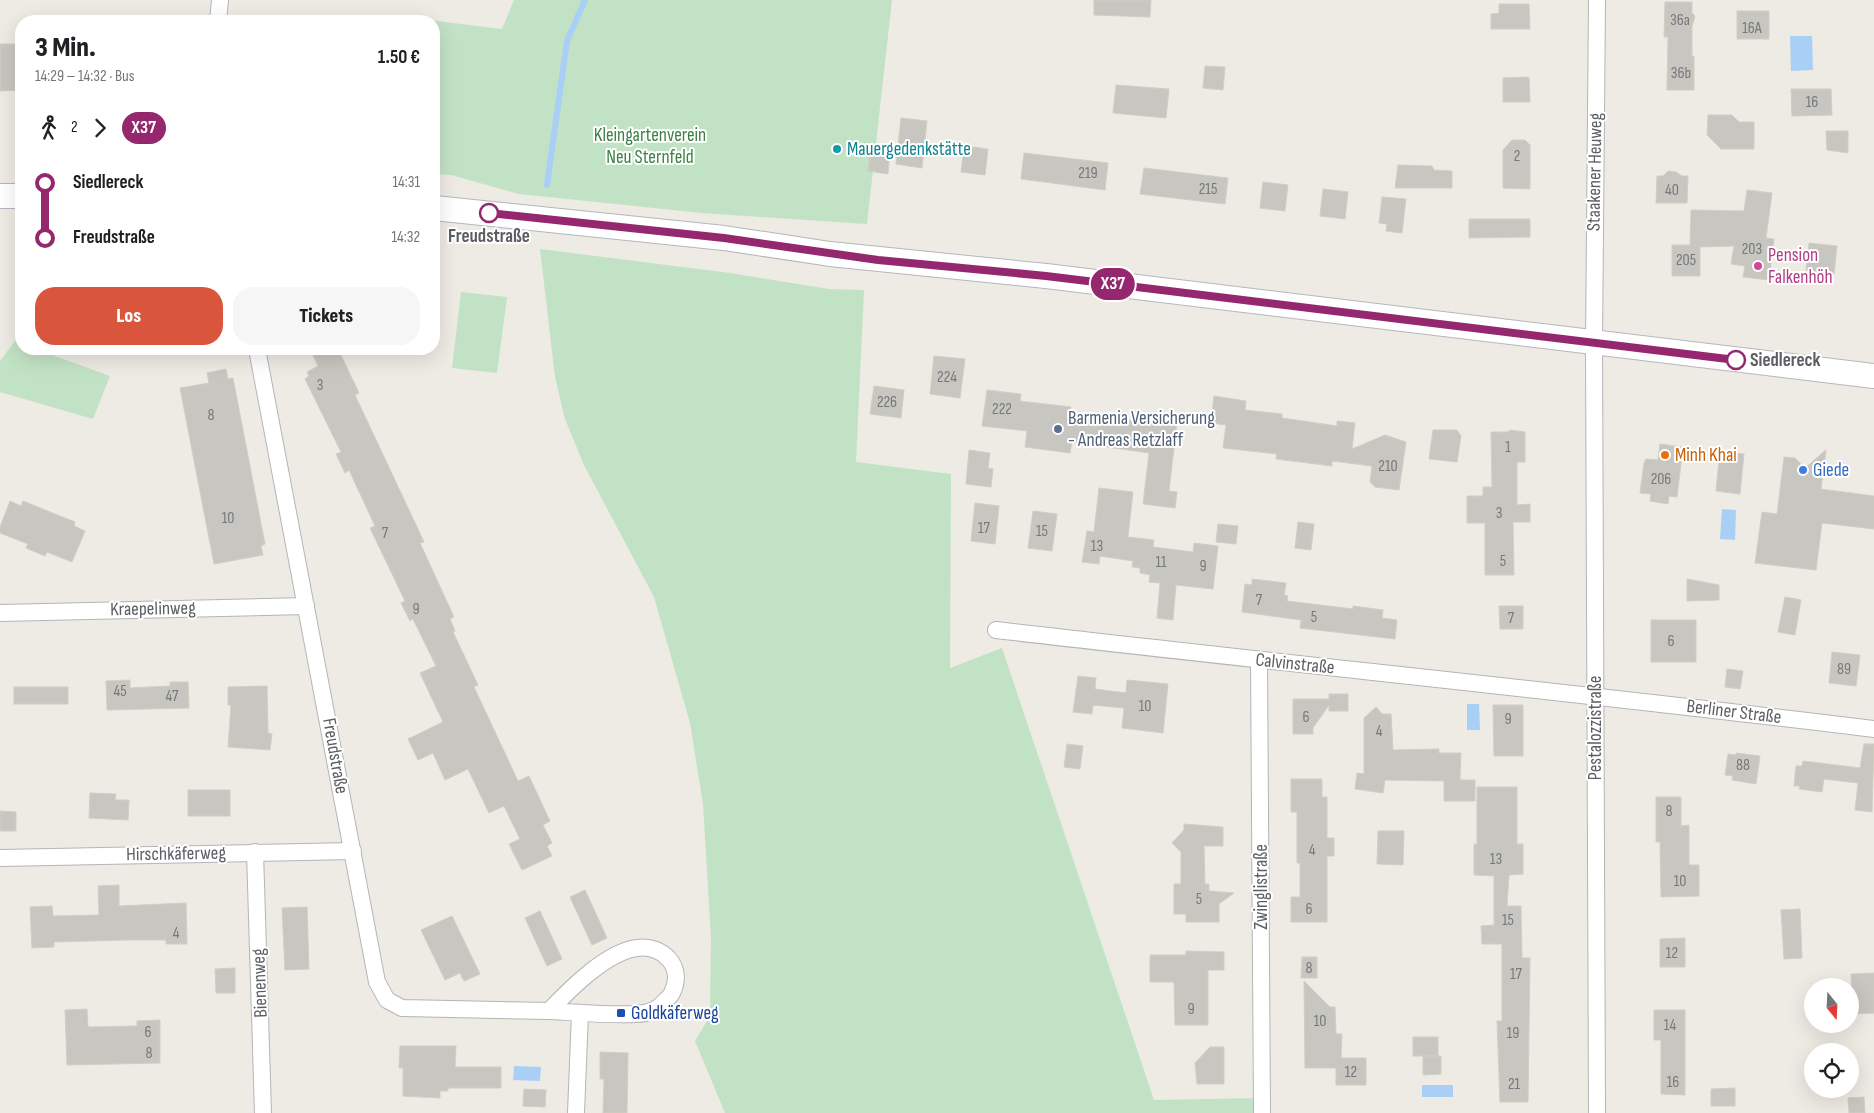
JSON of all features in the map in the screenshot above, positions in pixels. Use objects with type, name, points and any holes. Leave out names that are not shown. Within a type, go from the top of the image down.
[{"type":"main road","points":[[0,196],[15,196]]},
{"type":"main road","points":[[440,209],[724,238],[830,254],[1046,276],[1594,344],[1874,376]]},
{"type":"street","name":"Staakener Heuweg","points":[[1594,344],[1597,0]]},
{"type":"street","name":"Pestalozzistraße","points":[[1594,344],[1594,695],[1598,1113]]},
{"type":"street","name":"Freudstraße","points":[[258,355],[377,982],[387,1000],[402,1008],[645,1013],[658,1008],[672,994],[675,980],[674,968],[668,957],[659,949],[637,948],[598,967],[572,987],[549,1011]]},
{"type":"street","name":"Kraepelinweg","points":[[0,613],[306,606]]},
{"type":"street","name":"Calvinstraße","points":[[996,630],[1594,695]]},
{"type":"street","name":"Zwinglistraße","points":[[1259,660],[1262,1113]]},
{"type":"street","name":"Berliner Straße","points":[[1594,695],[1874,729]]},
{"type":"street","name":"Hirschkäferweg","points":[[0,858],[255,852],[353,852]]},
{"type":"street","name":"Bienenweg","points":[[255,852],[263,1113]]},
{"type":"street","points":[[576,1113],[580,1013]]},
{"type":"green space","name":"Kleingartenverein Neu Sternfeld","points":[[514,0],[892,0],[867,224],[702,213],[519,194],[451,175],[440,174],[440,21],[502,29]]},
{"type":"green space","points":[[540,249],[730,273],[829,289],[864,290],[856,462],[951,474],[950,668],[1002,648],[1154,1100],[1262,1098],[1262,1113],[725,1113],[695,1041],[710,1016],[711,938],[703,804],[690,723],[654,597],[584,465],[565,419],[555,377]]},
{"type":"green space","points":[[461,292],[507,297],[497,373],[452,368]]},
{"type":"green space","points":[[15,341],[15,355],[52,355],[110,376],[93,419],[0,392],[0,361]]},
{"type":"water","points":[[1790,36],[1812,36],[1813,70],[1791,71]]},
{"type":"water","points":[[1722,509],[1736,510],[1735,540],[1720,539]]},
{"type":"water","points":[[1467,704],[1479,704],[1480,730],[1467,730]]},
{"type":"water","points":[[514,1066],[541,1067],[540,1081],[513,1080]]},
{"type":"water","points":[[1422,1085],[1453,1085],[1453,1097],[1422,1097]]},
{"type":"building","points":[[1094,0],[1151,0],[1150,17],[1094,15]]},
{"type":"building","points":[[1665,2],[1692,2],[1692,13],[1695,16],[1692,26],[1694,90],[1667,90],[1668,37],[1664,37]]},
{"type":"building","points":[[1499,4],[1529,4],[1530,29],[1491,29],[1491,14],[1499,13]]},
{"type":"building","points":[[1737,11],[1769,11],[1769,39],[1737,39]]},
{"type":"building","points":[[0,44],[15,44],[15,90],[0,91]]},
{"type":"building","points":[[1205,66],[1225,67],[1223,90],[1203,88]]},
{"type":"building","points":[[1529,77],[1530,102],[1503,102],[1503,78]]},
{"type":"building","points":[[1116,85],[1169,89],[1166,118],[1113,113]]},
{"type":"building","points":[[1791,89],[1831,89],[1832,115],[1792,116]]},
{"type":"building","points":[[1708,115],[1732,115],[1739,122],[1754,122],[1754,149],[1721,149],[1707,135]]},
{"type":"building","points":[[901,118],[927,121],[922,168],[896,164]]},
{"type":"building","points":[[1826,131],[1848,131],[1848,153],[1827,150]]},
{"type":"building","points":[[1512,140],[1525,140],[1530,145],[1530,189],[1503,188],[1503,150]]},
{"type":"building","points":[[964,146],[988,149],[985,175],[961,172]]},
{"type":"building","points":[[871,148],[890,151],[888,174],[868,171]]},
{"type":"building","points":[[1024,153],[1108,163],[1105,190],[1021,179]]},
{"type":"building","points":[[1398,165],[1432,166],[1434,170],[1452,171],[1452,188],[1395,188]]},
{"type":"building","points":[[1144,168],[1228,178],[1225,204],[1140,194]]},
{"type":"building","points":[[1668,171],[1688,176],[1687,203],[1656,203],[1657,176],[1663,176]]},
{"type":"building","points":[[1263,182],[1288,185],[1285,211],[1260,208]]},
{"type":"building","points":[[1323,189],[1348,192],[1345,219],[1320,216]]},
{"type":"building","points":[[1747,190],[1772,193],[1766,238],[1774,239],[1769,280],[1743,277],[1745,266],[1731,264],[1734,246],[1700,247],[1700,276],[1672,276],[1672,245],[1690,245],[1691,210],[1744,211]]},
{"type":"building","points":[[1382,197],[1406,199],[1402,233],[1386,231],[1387,224],[1379,223]]},
{"type":"building","points":[[1469,219],[1530,219],[1530,237],[1469,238]]},
{"type":"building","points":[[1809,243],[1837,246],[1834,274],[1806,271]]},
{"type":"building","points":[[313,355],[341,355],[359,393],[355,395],[424,542],[420,543],[454,617],[450,619],[455,631],[453,632],[478,685],[474,687],[518,781],[529,776],[550,821],[543,825],[552,843],[547,846],[552,856],[522,870],[509,844],[520,839],[504,806],[489,813],[468,769],[445,780],[433,753],[418,760],[408,739],[443,722],[420,673],[436,666],[413,619],[410,621],[401,603],[405,601],[370,528],[375,526],[349,470],[345,473],[336,454],[341,452],[305,379],[309,376],[307,372],[318,366]]},
{"type":"building","points":[[934,356],[965,359],[960,398],[930,394]]},
{"type":"building","points":[[226,369],[228,379],[233,378],[265,544],[261,546],[263,555],[214,564],[180,388],[209,383],[207,373]]},
{"type":"building","points":[[874,386],[904,390],[901,418],[870,414]]},
{"type":"building","points":[[987,390],[1021,394],[1020,401],[1071,407],[1070,412],[1152,424],[1153,419],[1177,421],[1169,491],[1177,492],[1175,508],[1143,504],[1149,453],[1072,442],[1070,453],[1025,447],[1027,431],[982,426]]},
{"type":"building","points":[[1214,396],[1246,401],[1245,410],[1282,414],[1282,418],[1337,426],[1337,421],[1355,423],[1352,449],[1385,435],[1406,442],[1399,490],[1375,487],[1370,482],[1372,466],[1332,461],[1332,466],[1276,459],[1277,454],[1223,448],[1226,425],[1211,423]]},
{"type":"building","points":[[1433,430],[1457,430],[1461,436],[1457,462],[1429,459]]},
{"type":"building","points":[[1510,430],[1525,432],[1525,462],[1517,462],[1517,505],[1530,504],[1530,522],[1513,522],[1514,575],[1485,575],[1485,523],[1467,523],[1467,496],[1483,496],[1483,487],[1492,487],[1491,432],[1508,432]]},
{"type":"building","points":[[1660,444],[1683,447],[1677,497],[1669,496],[1668,504],[1650,501],[1651,494],[1640,493],[1644,463],[1646,459],[1658,460]]},
{"type":"building","points":[[969,450],[990,453],[988,468],[993,469],[991,487],[966,484]]},
{"type":"building","points":[[1826,450],[1821,489],[1874,496],[1874,529],[1822,523],[1816,570],[1755,563],[1762,512],[1777,514],[1784,457],[1795,458],[1805,468]]},
{"type":"building","points":[[1720,451],[1744,454],[1740,494],[1716,491]]},
{"type":"building","points":[[1099,488],[1133,492],[1128,537],[1154,540],[1153,547],[1193,552],[1194,543],[1218,546],[1213,589],[1176,585],[1173,620],[1157,618],[1160,583],[1149,582],[1150,575],[1140,573],[1140,568],[1132,567],[1133,561],[1100,556],[1099,564],[1082,562],[1087,531],[1094,532]]},
{"type":"building","points":[[10,501],[21,506],[23,501],[75,522],[74,526],[85,531],[72,562],[47,552],[45,556],[26,548],[28,544],[0,533],[0,527]]},
{"type":"building","points":[[975,503],[999,506],[995,544],[971,541]]},
{"type":"building","points":[[1033,511],[1057,514],[1052,551],[1028,548]]},
{"type":"building","points":[[1298,522],[1314,524],[1311,550],[1295,548]]},
{"type":"building","points":[[1218,524],[1238,526],[1236,544],[1216,542]]},
{"type":"building","points":[[1252,579],[1286,583],[1284,595],[1288,596],[1287,601],[1353,609],[1353,606],[1383,610],[1382,618],[1397,620],[1395,639],[1300,628],[1301,620],[1242,612],[1245,584],[1252,585]]},
{"type":"building","points":[[1687,579],[1719,585],[1719,600],[1687,601]]},
{"type":"building","points":[[1785,597],[1801,600],[1795,635],[1778,632]]},
{"type":"building","points":[[1499,606],[1523,606],[1523,629],[1500,629]]},
{"type":"building","points":[[1651,620],[1696,620],[1696,662],[1651,662]]},
{"type":"building","points":[[1832,652],[1860,655],[1856,686],[1829,683]]},
{"type":"building","points":[[1727,669],[1743,671],[1740,689],[1725,687]]},
{"type":"building","points":[[1078,676],[1096,678],[1095,689],[1126,693],[1127,680],[1168,684],[1163,733],[1122,728],[1124,708],[1093,705],[1092,714],[1073,712]]},
{"type":"building","points":[[130,680],[130,688],[170,686],[170,682],[188,682],[189,708],[107,710],[106,681]]},
{"type":"building","points":[[267,686],[268,733],[272,734],[270,750],[228,747],[231,705],[228,705],[228,687]]},
{"type":"building","points":[[14,687],[68,687],[68,704],[14,704]]},
{"type":"building","points":[[1329,694],[1348,694],[1348,711],[1329,711],[1329,705],[1313,728],[1313,734],[1293,734],[1293,699],[1329,699]]},
{"type":"building","points":[[1493,705],[1523,705],[1523,756],[1494,756]]},
{"type":"building","points":[[1376,707],[1382,714],[1391,714],[1393,750],[1439,749],[1439,753],[1461,753],[1460,780],[1475,780],[1475,801],[1444,801],[1444,781],[1385,780],[1383,793],[1355,789],[1357,773],[1364,774],[1364,718]]},
{"type":"building","points":[[1067,744],[1083,746],[1080,769],[1064,767]]},
{"type":"building","points":[[1864,744],[1874,744],[1872,812],[1855,810],[1858,783],[1824,779],[1822,792],[1799,789],[1800,786],[1794,786],[1796,766],[1802,766],[1803,761],[1860,768]]},
{"type":"building","points":[[1736,753],[1760,756],[1756,784],[1732,780],[1733,776],[1725,775],[1728,754],[1736,755]]},
{"type":"building","points":[[1291,779],[1322,779],[1322,797],[1327,797],[1327,838],[1334,838],[1334,856],[1327,856],[1327,922],[1291,922],[1291,897],[1300,897],[1300,863],[1297,863],[1297,812],[1291,812]]},
{"type":"building","points":[[1477,787],[1517,787],[1517,844],[1523,844],[1523,874],[1509,875],[1507,906],[1521,906],[1522,958],[1530,958],[1528,1102],[1500,1102],[1497,1021],[1502,1021],[1502,944],[1482,944],[1481,926],[1494,925],[1494,876],[1474,875],[1474,844],[1477,844]]},
{"type":"building","points":[[188,790],[230,790],[230,816],[188,816]]},
{"type":"building","points":[[90,793],[116,794],[115,800],[129,800],[128,820],[89,818]]},
{"type":"building","points":[[1656,797],[1681,797],[1681,826],[1689,825],[1689,865],[1699,865],[1699,896],[1661,897],[1660,842],[1656,842]]},
{"type":"building","points":[[0,811],[16,812],[16,831],[0,831]]},
{"type":"building","points":[[1184,824],[1223,827],[1223,846],[1204,846],[1205,884],[1209,884],[1209,891],[1234,893],[1219,904],[1219,922],[1186,922],[1186,914],[1174,914],[1174,884],[1181,884],[1181,852],[1172,843],[1184,830]]},
{"type":"building","points":[[1378,831],[1404,831],[1403,865],[1377,864]]},
{"type":"building","points":[[119,885],[119,906],[186,903],[187,944],[166,944],[166,940],[126,940],[54,942],[54,947],[32,948],[30,907],[52,906],[53,916],[99,915],[98,886]]},
{"type":"building","points":[[585,890],[607,938],[592,945],[570,897]]},
{"type":"building","points":[[307,907],[309,969],[285,970],[282,908]]},
{"type":"building","points":[[1800,909],[1802,958],[1784,959],[1781,910]]},
{"type":"building","points":[[540,911],[562,959],[547,966],[525,918]]},
{"type":"building","points":[[452,916],[480,974],[464,981],[460,973],[445,980],[421,930]]},
{"type":"building","points":[[1685,938],[1685,967],[1660,967],[1660,939]]},
{"type":"building","points":[[1186,951],[1224,952],[1224,970],[1208,970],[1208,1025],[1175,1025],[1174,982],[1150,982],[1150,955],[1186,955]]},
{"type":"building","points":[[1302,957],[1317,957],[1317,978],[1301,978]]},
{"type":"building","points":[[235,968],[235,993],[216,993],[215,969]]},
{"type":"building","points":[[1874,973],[1874,1013],[1859,1014],[1859,978],[1851,978],[1851,974]]},
{"type":"building","points":[[1304,981],[1330,1007],[1335,1007],[1336,1034],[1342,1034],[1341,1058],[1366,1058],[1366,1085],[1336,1085],[1336,1068],[1305,1068]]},
{"type":"building","points":[[87,1009],[88,1027],[137,1026],[137,1021],[160,1020],[160,1063],[67,1065],[65,1010]]},
{"type":"building","points":[[1654,1010],[1685,1010],[1685,1095],[1661,1094],[1661,1040],[1654,1040]]},
{"type":"building","points":[[1413,1037],[1438,1037],[1438,1056],[1413,1056]]},
{"type":"building","points":[[400,1046],[456,1046],[455,1067],[501,1067],[501,1088],[448,1088],[448,1091],[440,1091],[440,1098],[403,1096],[403,1068],[399,1068]]},
{"type":"building","points":[[1210,1047],[1224,1047],[1224,1084],[1197,1084],[1195,1063]]},
{"type":"building","points":[[600,1052],[628,1053],[627,1113],[603,1113],[604,1079],[600,1079]]},
{"type":"building","points":[[1423,1056],[1441,1056],[1441,1074],[1423,1075]]},
{"type":"building","points":[[1735,1088],[1735,1106],[1711,1106],[1711,1089]]},
{"type":"building","points":[[524,1089],[546,1090],[545,1107],[523,1106]]},
{"type":"building","points":[[1864,1097],[1865,1113],[1849,1113],[1848,1098]]},
{"type":"waterway","points":[[547,185],[567,41],[585,0]]},
{"type":"bus line","name":"X37","points":[[489,213],[646,232],[724,238],[878,260],[1046,276],[1736,360]]},
{"type":"place","name":"Mauergedenkstätte","points":[[837,149]]},
{"type":"place","name":"Freudstraße","points":[[489,213]]},
{"type":"place","name":"Pension Falkenhöh","points":[[1758,266]]},
{"type":"place","name":"Siedlereck","points":[[1736,360]]},
{"type":"place","name":"Barmenia Versicherung - Andreas Retzlaff","points":[[1058,429]]},
{"type":"place","name":"Minh Khai","points":[[1665,455]]},
{"type":"place","name":"Giede","points":[[1803,470]]},
{"type":"place","name":"Goldkäferweg","points":[[621,1013]]}]
